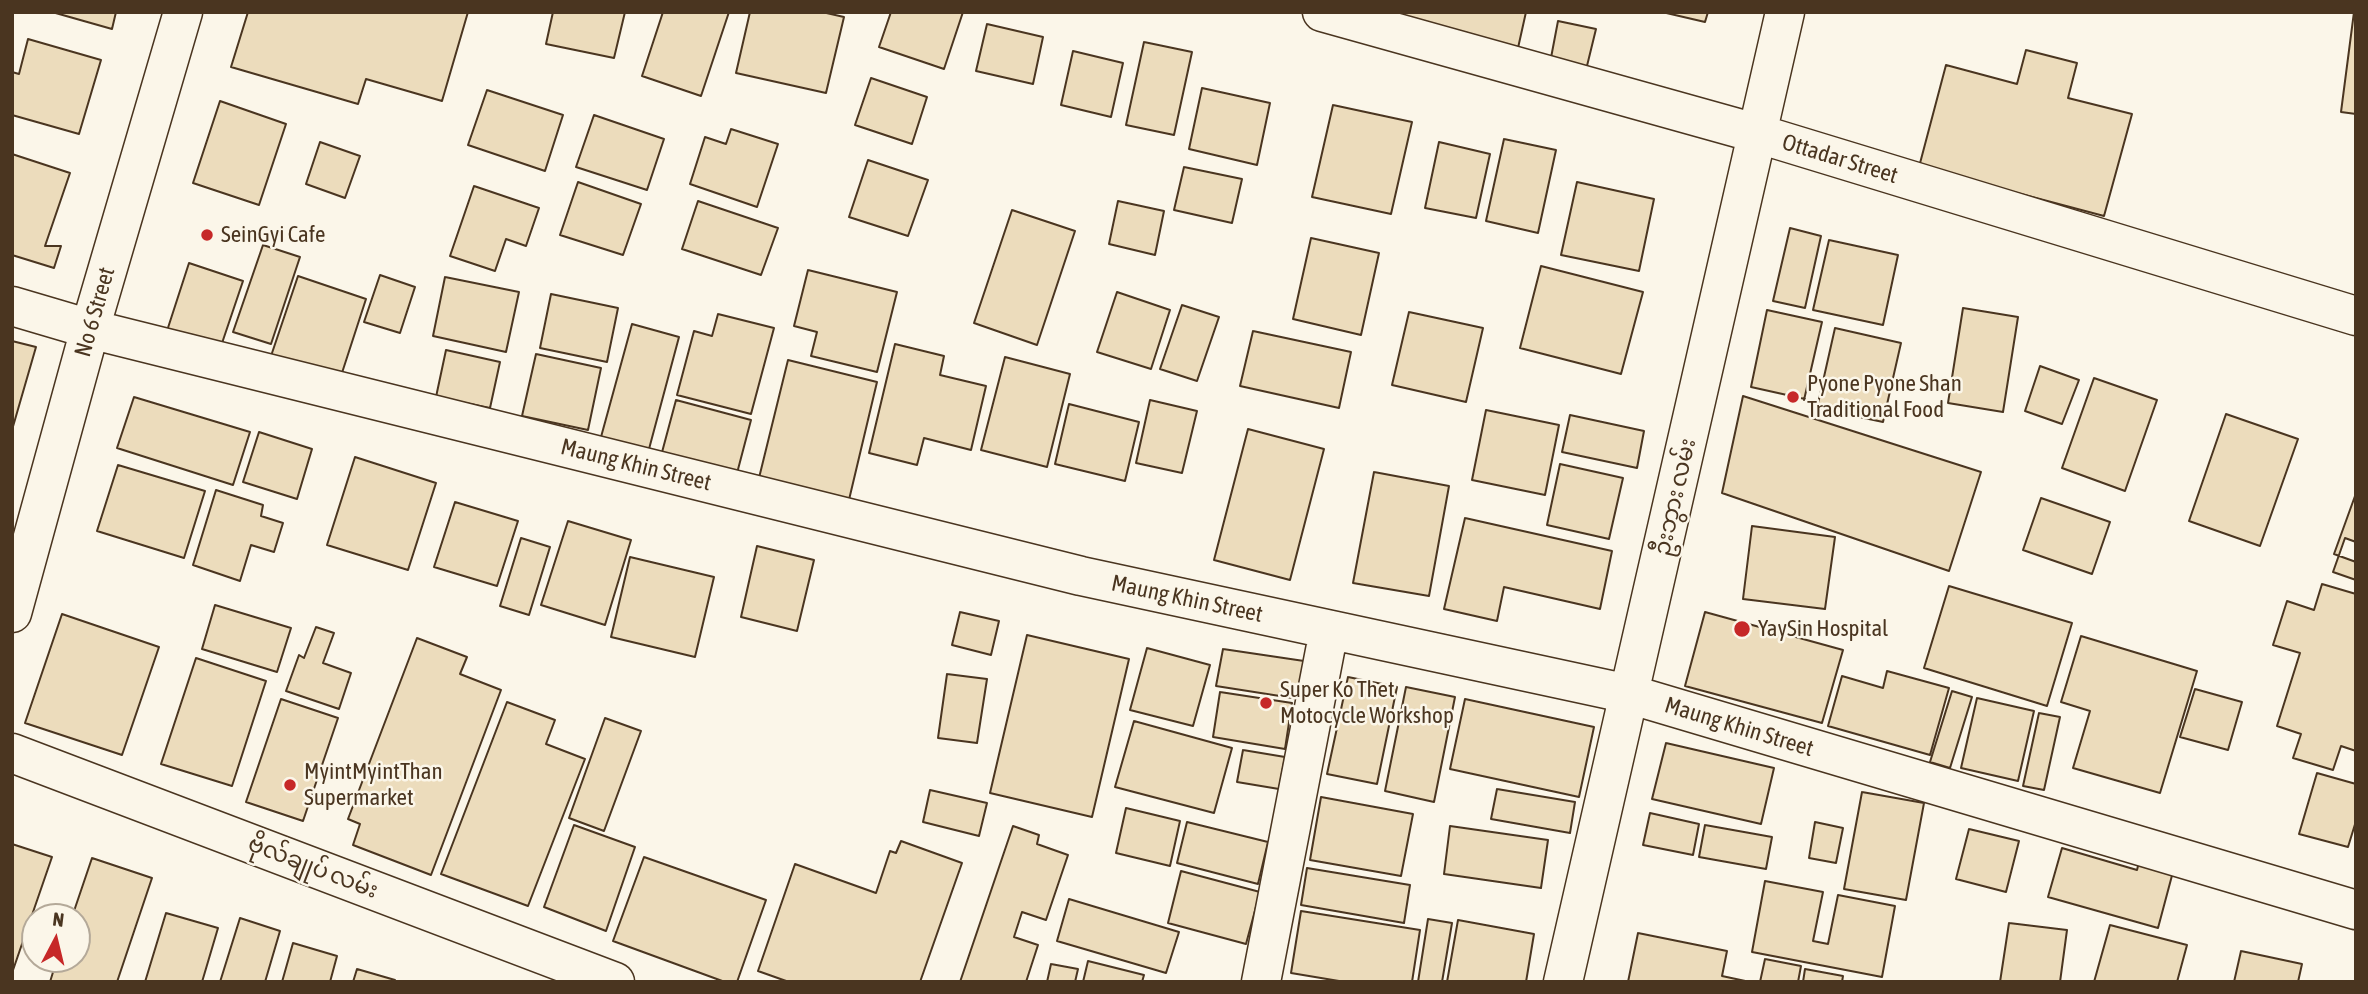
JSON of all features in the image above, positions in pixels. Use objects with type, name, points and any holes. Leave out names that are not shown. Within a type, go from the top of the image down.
[{"type":"street","name":"No 6 Street","points":[[12,613],[90,329],[183,12]]},
{"type":"street","name":"Ottadar Street","points":[[1322,12],[1759,134],[2356,316]]},
{"type":"street","name":"ဦးဘွား လမ်း","points":[[1563,982],[1785,12]]},
{"type":"street","name":"Maung Khin Street","points":[[12,306],[90,329],[1081,576],[1629,694],[2356,909]]},
{"type":"street","points":[[1261,982],[1329,630]]},
{"type":"street","name":"ဗိုလ်ချုပ် လမ်း","points":[[12,752],[615,982]]},
{"type":"building","points":[[52,12],[116,12],[112,29]]},
{"type":"building","points":[[248,12],[468,12],[442,101],[366,79],[358,104],[231,67]]},
{"type":"building","points":[[553,12],[625,12],[614,58],[546,44]]},
{"type":"building","points":[[663,12],[729,12],[701,96],[642,76]]},
{"type":"building","points":[[750,12],[822,12],[844,17],[826,93],[736,73]]},
{"type":"building","points":[[891,12],[963,12],[944,69],[879,47]]},
{"type":"building","points":[[1362,12],[1526,12],[1518,48]]},
{"type":"building","points":[[1662,12],[1708,12],[1705,22]]},
{"type":"building","points":[[2356,12],[2356,114],[2341,112]]},
{"type":"building","points":[[1558,21],[1596,29],[1586,70],[1550,63]]},
{"type":"building","points":[[987,24],[1043,37],[1033,84],[976,71]]},
{"type":"building","points":[[28,39],[101,60],[79,134],[12,115],[12,72],[19,74]]},
{"type":"building","points":[[1144,42],[1192,52],[1174,135],[1126,125]]},
{"type":"building","points":[[2026,50],[2077,63],[2068,98],[2132,114],[2104,216],[1919,167],[1946,65],[2017,84]]},
{"type":"building","points":[[1073,51],[1123,63],[1111,117],[1061,105]]},
{"type":"building","points":[[871,78],[927,97],[912,144],[855,125]]},
{"type":"building","points":[[1202,88],[1270,103],[1257,165],[1189,149]]},
{"type":"building","points":[[487,90],[563,115],[545,171],[468,145]]},
{"type":"building","points":[[220,101],[286,124],[259,205],[193,183]]},
{"type":"building","points":[[1333,105],[1412,122],[1391,214],[1312,197]]},
{"type":"building","points":[[594,115],[664,139],[647,190],[576,167]]},
{"type":"building","points":[[731,129],[778,144],[757,207],[690,184],[705,137],[726,144]]},
{"type":"building","points":[[1504,139],[1556,150],[1538,233],[1486,221]]},
{"type":"building","points":[[320,142],[360,156],[345,198],[306,184]]},
{"type":"building","points":[[1439,142],[1490,154],[1476,218],[1425,208]]},
{"type":"building","points":[[12,154],[70,173],[45,246],[61,246],[54,268],[12,255]]},
{"type":"building","points":[[868,160],[928,180],[908,236],[849,217]]},
{"type":"building","points":[[1184,167],[1242,179],[1232,223],[1174,210]]},
{"type":"building","points":[[578,182],[641,204],[623,255],[560,235]]},
{"type":"building","points":[[1577,182],[1654,199],[1639,271],[1561,255]]},
{"type":"building","points":[[474,186],[539,208],[526,246],[506,239],[495,271],[450,256]]},
{"type":"building","points":[[698,201],[778,228],[761,275],[682,249]]},
{"type":"building","points":[[1118,201],[1164,211],[1155,255],[1109,244]]},
{"type":"building","points":[[1012,210],[1075,231],[1037,345],[974,323]]},
{"type":"building","points":[[1790,228],[1821,236],[1805,308],[1773,301]]},
{"type":"building","points":[[1311,238],[1379,253],[1361,335],[1293,319]]},
{"type":"building","points":[[1829,240],[1898,255],[1883,325],[1813,310]]},
{"type":"building","points":[[263,245],[300,257],[271,344],[233,332]]},
{"type":"building","points":[[189,263],[243,281],[218,355],[165,337]]},
{"type":"building","points":[[1541,266],[1643,292],[1621,374],[1520,348]]},
{"type":"building","points":[[808,270],[897,292],[877,372],[811,356],[817,332],[794,326]]},
{"type":"building","points":[[380,275],[415,287],[400,333],[364,322]]},
{"type":"building","points":[[298,276],[366,299],[340,379],[271,356]]},
{"type":"building","points":[[445,277],[519,292],[506,352],[433,336]]},
{"type":"building","points":[[1117,292],[1170,310],[1151,369],[1097,352]]},
{"type":"building","points":[[551,294],[618,308],[607,362],[540,348]]},
{"type":"building","points":[[1182,305],[1219,317],[1197,381],[1160,369]]},
{"type":"building","points":[[1963,308],[2018,317],[2003,412],[1948,403]]},
{"type":"building","points":[[1767,310],[1822,322],[1804,399],[1751,387]]},
{"type":"building","points":[[1409,312],[1483,328],[1466,402],[1392,385]]},
{"type":"building","points":[[718,314],[774,328],[751,414],[677,395],[694,331],[712,336]]},
{"type":"building","points":[[632,324],[679,337],[649,449],[601,437]]},
{"type":"building","points":[[1835,328],[1901,343],[1883,422],[1817,408]]},
{"type":"building","points":[[1253,331],[1351,352],[1339,408],[1240,386]]},
{"type":"building","points":[[12,341],[36,347],[12,430]]},
{"type":"building","points":[[895,344],[944,356],[940,375],[986,386],[971,450],[924,438],[917,465],[869,453]]},
{"type":"building","points":[[446,350],[500,362],[490,408],[436,397]]},
{"type":"building","points":[[536,354],[601,368],[588,430],[522,416]]},
{"type":"building","points":[[1005,357],[1070,374],[1047,467],[981,450]]},
{"type":"building","points":[[788,360],[877,382],[848,504],[758,482]]},
{"type":"building","points":[[2040,366],[2079,380],[2062,424],[2025,411]]},
{"type":"building","points":[[2094,378],[2157,400],[2125,491],[2062,468]]},
{"type":"building","points":[[1743,396],[1981,472],[1949,571],[1722,493]]},
{"type":"building","points":[[134,397],[250,432],[233,485],[117,448]]},
{"type":"building","points":[[676,400],[751,420],[736,477],[661,456]]},
{"type":"building","points":[[1150,400],[1197,411],[1182,473],[1136,463]]},
{"type":"building","points":[[1069,404],[1139,422],[1125,481],[1055,464]]},
{"type":"building","points":[[1486,410],[1559,425],[1545,495],[1472,480]]},
{"type":"building","points":[[2226,414],[2298,439],[2260,546],[2189,521]]},
{"type":"building","points":[[1570,415],[1644,431],[1637,468],[1562,452]]},
{"type":"building","points":[[1248,429],[1324,449],[1290,580],[1214,560]]},
{"type":"building","points":[[259,432],[312,449],[297,499],[243,482]]},
{"type":"building","points":[[355,457],[436,483],[408,570],[327,545]]},
{"type":"building","points":[[1560,464],[1623,478],[1609,539],[1547,525]]},
{"type":"building","points":[[118,465],[205,491],[184,558],[97,531]]},
{"type":"building","points":[[1374,472],[1449,486],[1429,596],[1353,583]]},
{"type":"building","points":[[216,490],[263,505],[261,516],[283,523],[274,552],[251,545],[240,581],[193,565]]},
{"type":"building","points":[[2356,496],[2356,562],[2334,554]]},
{"type":"building","points":[[2041,498],[2110,522],[2092,574],[2023,550]]},
{"type":"building","points":[[455,502],[518,521],[497,586],[434,567]]},
{"type":"building","points":[[1465,518],[1612,551],[1600,609],[1504,587],[1497,621],[1444,609]]},
{"type":"building","points":[[568,521],[631,540],[605,625],[541,605]]},
{"type":"building","points":[[1752,526],[1835,537],[1825,609],[1743,599]]},
{"type":"building","points":[[521,538],[550,547],[529,615],[500,606]]},
{"type":"building","points":[[2345,538],[2356,542],[2356,580],[2333,572]]},
{"type":"building","points":[[757,546],[814,560],[797,631],[741,617]]},
{"type":"building","points":[[630,557],[714,577],[695,657],[611,637]]},
{"type":"building","points":[[2322,584],[2356,594],[2356,751],[2341,746],[2333,770],[2293,758],[2301,734],[2277,726],[2300,653],[2273,645],[2287,601],[2314,610]]},
{"type":"building","points":[[1949,586],[2072,623],[2047,706],[1924,668]]},
{"type":"building","points":[[215,605],[291,628],[277,672],[202,649]]},
{"type":"building","points":[[960,612],[999,621],[991,655],[952,645]]},
{"type":"building","points":[[1705,612],[1843,650],[1822,723],[1685,686]]},
{"type":"building","points":[[62,614],[159,647],[122,755],[25,723]]},
{"type":"building","points":[[316,627],[334,633],[323,663],[351,673],[339,709],[286,691],[299,655],[304,658]]},
{"type":"building","points":[[1027,635],[1129,659],[1092,817],[990,793]]},
{"type":"building","points":[[2081,636],[2197,671],[2160,793],[2073,768],[2090,711],[2061,702]]},
{"type":"building","points":[[417,638],[467,657],[460,674],[501,690],[431,875],[353,845],[360,824],[348,819]]},
{"type":"building","points":[[1147,648],[1210,665],[1193,726],[1130,710]]},
{"type":"building","points":[[1223,649],[1304,661],[1299,699],[1216,686]]},
{"type":"building","points":[[196,658],[266,681],[232,786],[161,764]]},
{"type":"building","points":[[1887,671],[1949,688],[1930,755],[1828,726],[1842,676],[1883,688]]},
{"type":"building","points":[[947,674],[987,679],[977,743],[938,738]]},
{"type":"building","points":[[1348,677],[1397,687],[1377,784],[1327,774]]},
{"type":"building","points":[[1406,687],[1455,697],[1434,802],[1385,791]]},
{"type":"building","points":[[2195,689],[2242,702],[2228,750],[2180,737]]},
{"type":"building","points":[[1952,691],[1972,697],[1950,768],[1930,762]]},
{"type":"building","points":[[1220,692],[1292,703],[1285,749],[1213,737]]},
{"type":"building","points":[[1977,698],[2034,711],[2018,781],[1961,768]]},
{"type":"building","points":[[281,699],[338,718],[303,821],[246,802]]},
{"type":"building","points":[[1465,699],[1594,727],[1579,797],[1450,769]]},
{"type":"building","points":[[507,702],[555,720],[546,744],[585,759],[528,906],[441,874]]},
{"type":"building","points":[[2039,713],[2060,717],[2044,790],[2023,786]]},
{"type":"building","points":[[605,718],[641,731],[604,831],[569,818]]},
{"type":"building","points":[[1134,721],[1232,748],[1214,813],[1115,787]]},
{"type":"building","points":[[1666,743],[1774,768],[1761,824],[1652,799]]},
{"type":"building","points":[[1243,750],[1285,757],[1279,789],[1237,782]]},
{"type":"building","points":[[2317,773],[2356,784],[2356,821],[2348,847],[2299,834]]},
{"type":"building","points":[[1497,789],[1575,802],[1570,833],[1491,819]]},
{"type":"building","points":[[930,790],[987,803],[979,836],[923,822]]},
{"type":"building","points":[[1862,792],[1924,803],[1906,900],[1844,889]]},
{"type":"building","points":[[1321,797],[1413,814],[1401,876],[1310,860]]},
{"type":"building","points":[[1126,808],[1180,821],[1170,866],[1116,853]]},
{"type":"building","points":[[1650,813],[1699,824],[1693,855],[1643,845]]},
{"type":"building","points":[[1187,822],[1268,842],[1258,884],[1177,863]]},
{"type":"building","points":[[1815,822],[1843,828],[1836,863],[1809,858]]},
{"type":"building","points":[[574,825],[635,847],[606,931],[544,907]]},
{"type":"building","points":[[1705,825],[1772,837],[1766,869],[1699,857]]},
{"type":"building","points":[[1013,826],[1039,835],[1037,844],[1068,855],[1046,920],[1022,912],[1014,937],[1038,945],[1026,982],[960,982]]},
{"type":"building","points":[[1450,826],[1548,840],[1541,888],[1444,874]]},
{"type":"building","points":[[1969,829],[2019,841],[2006,892],[1956,879]]},
{"type":"building","points":[[901,841],[962,863],[920,982],[789,982],[758,971],[795,864],[876,893],[890,851],[896,853]]},
{"type":"building","points":[[12,844],[52,857],[36,903],[21,903],[21,947],[12,973]]},
{"type":"building","points":[[2062,848],[2137,870],[2140,858],[2174,868],[2158,928],[2048,897]]},
{"type":"building","points":[[644,857],[766,900],[737,982],[725,982],[613,941]]},
{"type":"building","points":[[92,858],[152,878],[117,982],[50,982],[53,973],[91,973],[91,903],[77,903]]},
{"type":"building","points":[[1307,868],[1410,885],[1404,923],[1301,905]]},
{"type":"building","points":[[1181,871],[1260,892],[1246,944],[1168,923]]},
{"type":"building","points":[[1765,881],[1823,892],[1813,941],[1828,944],[1838,895],[1895,906],[1882,977],[1752,952]]},
{"type":"building","points":[[1069,899],[1179,932],[1166,973],[1057,941]]},
{"type":"building","points":[[1301,911],[1420,930],[1412,982],[1345,982],[1291,973]]},
{"type":"building","points":[[166,913],[218,928],[202,982],[145,982]]},
{"type":"building","points":[[240,918],[280,931],[265,982],[220,982]]},
{"type":"building","points":[[1428,919],[1452,923],[1442,982],[1418,982]]},
{"type":"building","points":[[1458,920],[1534,934],[1526,982],[1447,982]]},
{"type":"building","points":[[2009,923],[2067,930],[2060,982],[2000,982]]},
{"type":"building","points":[[2110,925],[2187,945],[2177,982],[2094,982]]},
{"type":"building","points":[[1638,933],[1727,951],[1722,976],[1750,982],[1628,982]]},
{"type":"building","points":[[293,943],[337,956],[330,982],[282,982]]},
{"type":"building","points":[[2241,951],[2302,964],[2298,982],[2234,982]]},
{"type":"building","points":[[1765,959],[1801,966],[1798,982],[1760,982]]},
{"type":"building","points":[[1088,961],[1144,975],[1142,982],[1083,982]]},
{"type":"building","points":[[1051,964],[1078,969],[1075,982],[1047,982]]},
{"type":"building","points":[[357,969],[395,980],[353,982]]},
{"type":"building","points":[[1805,969],[1843,976],[1842,982],[1803,982]]},
{"type":"place","name":"SeinGyi Cafe","points":[[207,235]]},
{"type":"place","name":"Pyone Pyone Shan Traditional Food","points":[[1793,397]]},
{"type":"place","name":"YaySin Hospital","points":[[1742,629]]},
{"type":"place","name":"Super Ko Thet Motocycle Workshop","points":[[1266,703]]},
{"type":"place","name":"MyintMyintThan Supermarket","points":[[290,785]]}]
